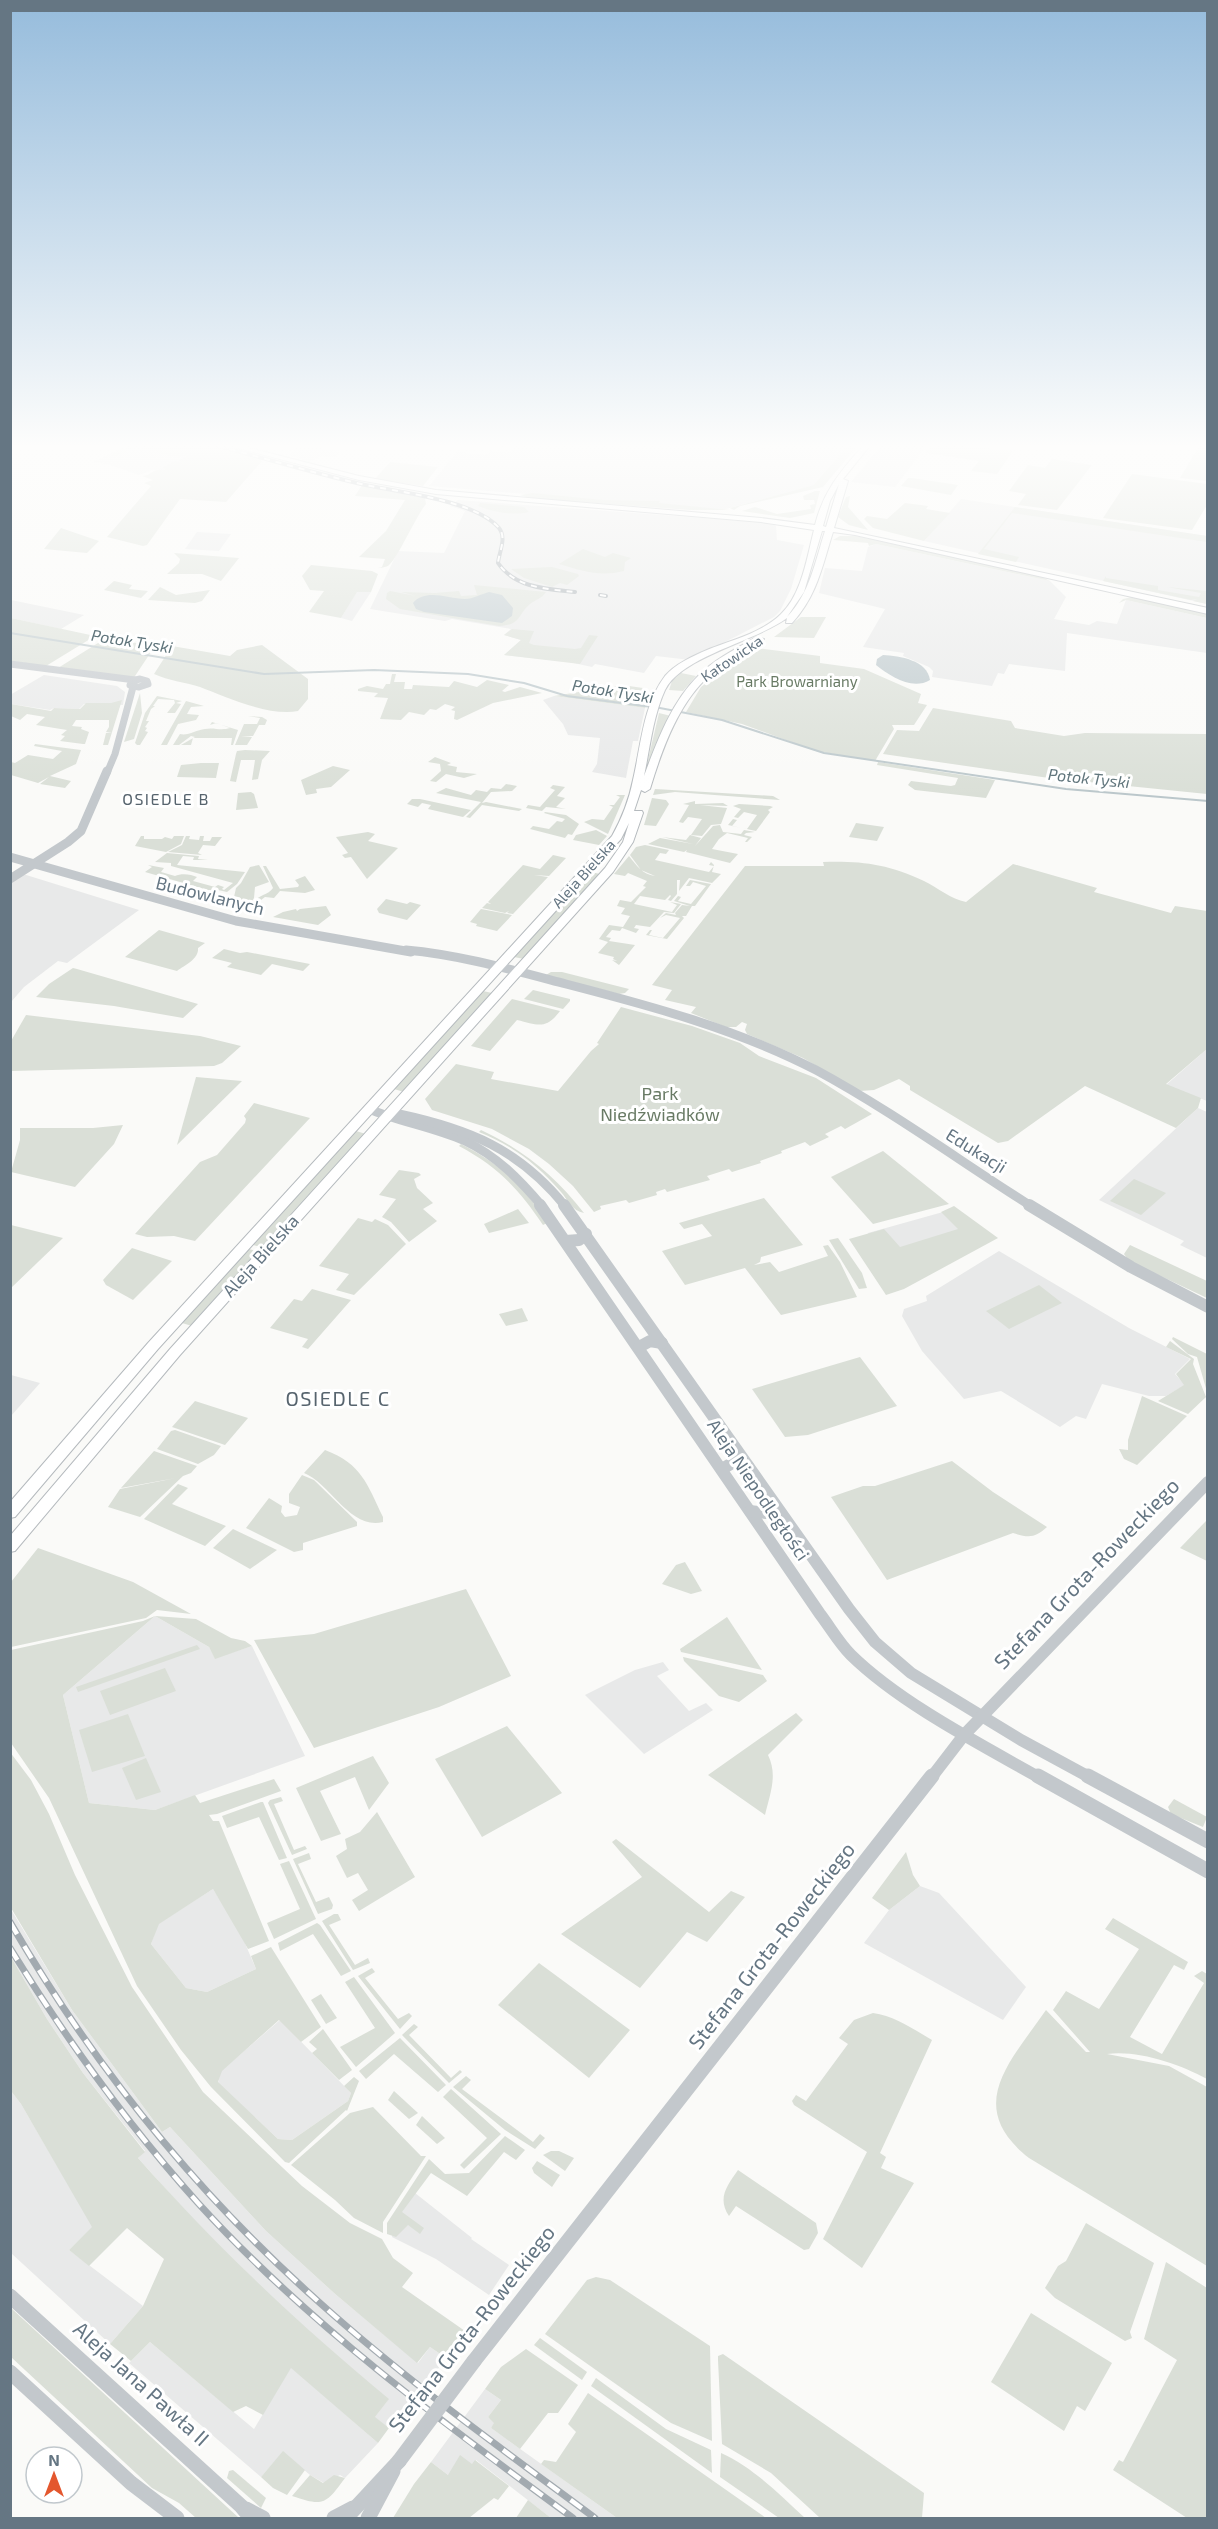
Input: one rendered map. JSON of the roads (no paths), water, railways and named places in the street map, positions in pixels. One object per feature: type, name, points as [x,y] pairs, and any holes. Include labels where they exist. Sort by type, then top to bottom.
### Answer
[{"type":"main road","name":"Katowicka","points":[[678,669],[758,631],[786,614],[800,591],[808,561]]},
{"type":"main road","name":"Katowicka","points":[[688,693],[703,676],[719,664],[795,616],[810,591],[820,561]]},
{"type":"main road","points":[[983,561],[1208,610]]},
{"type":"main road","points":[[991,561],[1208,610]]},
{"type":"main road","name":"Aleja Bielska","points":[[15,1507],[153,1346],[617,837],[624,826],[636,789],[655,707],[664,684],[678,669]]},
{"type":"main road","name":"Aleja Bielska","points":[[10,1547],[175,1352],[609,870],[628,842],[650,770],[688,693]]},
{"type":"main road","points":[[592,866],[596,870],[609,870]]},
{"type":"main road","points":[[15,1507],[28,1498],[37,1498],[41,1502],[42,1510]]},
{"type":"street","points":[[10,664],[135,684],[107,776],[81,831],[68,842],[10,879]]},
{"type":"street","name":"Budowlanych","points":[[10,857],[242,923],[406,950],[433,958],[497,969]]},
{"type":"street","name":"Edukacji","points":[[497,969],[723,1030],[789,1058],[837,1082],[1119,1262],[1208,1307]]},
{"type":"street","points":[[407,1095],[404,1107],[416,1118]]},
{"type":"street","name":"Aleja Niepodległości","points":[[369,1109],[456,1137],[489,1153],[522,1181],[566,1241],[850,1654],[892,1688],[964,1735],[1208,1871]]},
{"type":"street","name":"Aleja Niepodległości","points":[[389,1115],[416,1118],[465,1130],[503,1148],[538,1174],[586,1234],[774,1504],[875,1642],[911,1673],[981,1716],[1208,1841]]},
{"type":"street","points":[[543,1208],[553,1202],[564,1204]]},
{"type":"street","points":[[566,1241],[579,1240],[586,1234]]},
{"type":"street","points":[[639,1347],[650,1341],[662,1343]]},
{"type":"street","points":[[663,1382],[675,1382],[682,1373]]},
{"type":"street","points":[[722,1469],[734,1462],[748,1466]]},
{"type":"street","name":"Stefana Grota-Roweckiego","points":[[363,2514],[399,2461],[474,2361],[964,1735],[1208,1482]]},
{"type":"street","points":[[750,1511],[766,1513],[774,1504]]},
{"type":"street","name":"Aleja Jana Pawła II","points":[[10,2296],[246,2512],[263,2518]]},
{"type":"street","points":[[10,2372],[166,2518]]},
{"type":"street","points":[[131,2483],[177,2518]]},
{"type":"street","points":[[334,2518],[363,2514]]},
{"type":"waterway","name":"Potok Tyski","points":[[10,633],[264,674],[374,670],[468,674],[524,683],[567,696],[660,708],[722,720],[824,753],[1066,789],[1208,801]]},
{"type":"railway","points":[[498,561],[505,571],[522,582],[532,586],[575,592]]},
{"type":"railway","points":[[600,595],[606,596]]},
{"type":"railway","points":[[10,1922],[76,2026],[150,2125],[189,2172],[274,2261],[387,2360],[455,2414],[595,2518]]},
{"type":"railway","points":[[10,1948],[75,2048],[122,2112],[198,2203],[240,2247],[330,2331],[426,2408],[573,2518]]},
{"type":"district","name":"OSIEDLE B","points":[[166,799]]},
{"type":"district","name":"OSIEDLE C","points":[[338,1399]]},
{"type":"park label","name":"Park Browarniany","points":[[797,682]]},
{"type":"park label","name":"Park Niedźwiadków","points":[[660,1104]]}]
